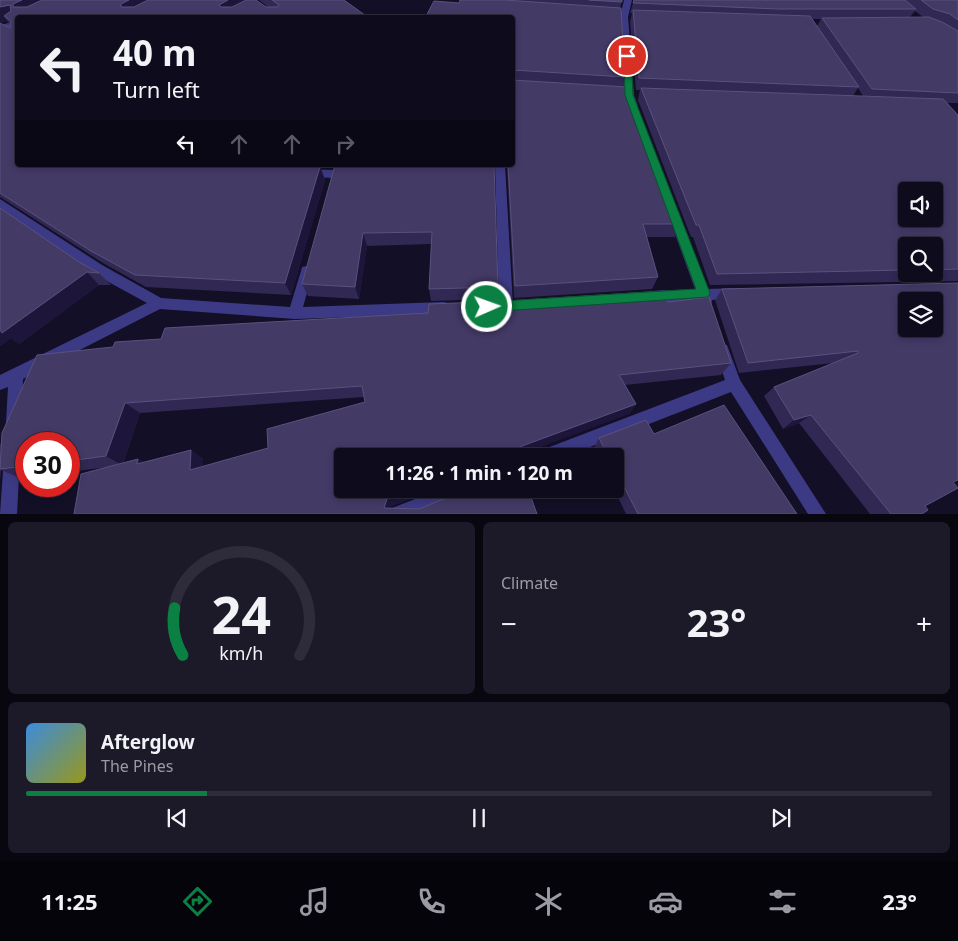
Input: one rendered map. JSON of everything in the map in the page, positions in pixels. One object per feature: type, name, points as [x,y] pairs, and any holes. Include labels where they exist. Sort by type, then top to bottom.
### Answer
[{"type":"street","points":[[628,0],[625,17],[629,95],[639,122]]},
{"type":"street","points":[[4,29],[15,23]]},
{"type":"street","points":[[500,167],[506,306]]},
{"type":"street","points":[[294,172],[334,174]]},
{"type":"street","points":[[0,203],[96,269],[159,303],[296,313],[458,308]]},
{"type":"street","points":[[670,203],[710,312]]},
{"type":"street","points":[[296,313],[311,258]]},
{"type":"street","points":[[634,298],[752,292]]},
{"type":"street","points":[[0,383],[159,303]]},
{"type":"street","points":[[719,339],[734,384],[818,514]]},
{"type":"street","points":[[8,514],[16,375]]},
{"type":"street","points":[[568,448],[734,384]]},
{"type":"street","points":[[398,514],[439,498]]},
{"type":"building","points":[[0,0],[22,0],[13,4],[13,7],[27,7],[42,0],[129,0],[121,4],[121,7],[134,7],[148,0],[228,0],[219,5],[221,7],[232,7],[246,0],[256,0],[266,7],[277,7],[279,5],[272,0],[344,0],[365,15],[15,15],[15,167],[320,167],[285,283],[135,275],[91,251],[0,193],[0,23],[10,28],[11,21],[4,16],[11,11],[10,5],[0,7]]},
{"type":"building","points":[[460,0],[505,0],[621,8],[625,77],[515,70],[515,15],[427,15],[434,1],[459,3]]},
{"type":"building","points":[[589,0],[622,0],[622,2]]},
{"type":"building","points":[[634,0],[905,0],[916,9],[778,9],[633,3]]},
{"type":"building","points":[[921,0],[958,0],[958,20],[950,14],[933,9]]},
{"type":"building","points":[[633,10],[810,16],[859,87],[639,78]]},
{"type":"building","points":[[929,17],[958,31],[958,93],[872,89],[822,18]]},
{"type":"building","points":[[515,80],[627,87],[681,224],[643,224],[658,277],[515,286],[508,167],[515,167]]},
{"type":"building","points":[[641,88],[943,99],[958,115],[958,269],[943,270],[943,237],[898,237],[898,270],[717,274],[699,225],[696,225]]},
{"type":"building","points":[[334,167],[494,167],[498,287],[429,289],[432,232],[363,233],[355,287],[302,284]]},
{"type":"building","points":[[0,208],[79,262],[99,273],[87,272],[2,333],[0,330]]},
{"type":"building","points":[[958,283],[958,480],[953,482],[958,488],[925,506],[928,510],[922,514],[891,514],[811,415],[794,420],[774,387],[858,353],[858,351],[748,363],[722,289]]},
{"type":"building","points":[[664,291],[668,302],[709,297],[731,363],[619,375],[636,404],[517,448],[334,448],[334,498],[390,498],[387,499],[384,508],[419,509],[446,498],[531,498],[537,514],[74,514],[77,497],[80,497],[81,474],[138,459],[137,464],[191,450],[190,470],[268,448],[267,429],[365,402],[362,386],[125,403],[106,456],[80,460],[80,432],[15,432],[15,467],[0,469],[2,433],[37,355],[113,347],[115,342],[161,339],[165,328],[428,313],[429,304]]},
{"type":"building","points":[[724,405],[797,514],[638,514],[624,487],[624,448],[604,448],[599,438],[646,420],[654,434]]},
{"type":"route","points":[[487,307],[704,293],[629,95],[627,56]]}]
